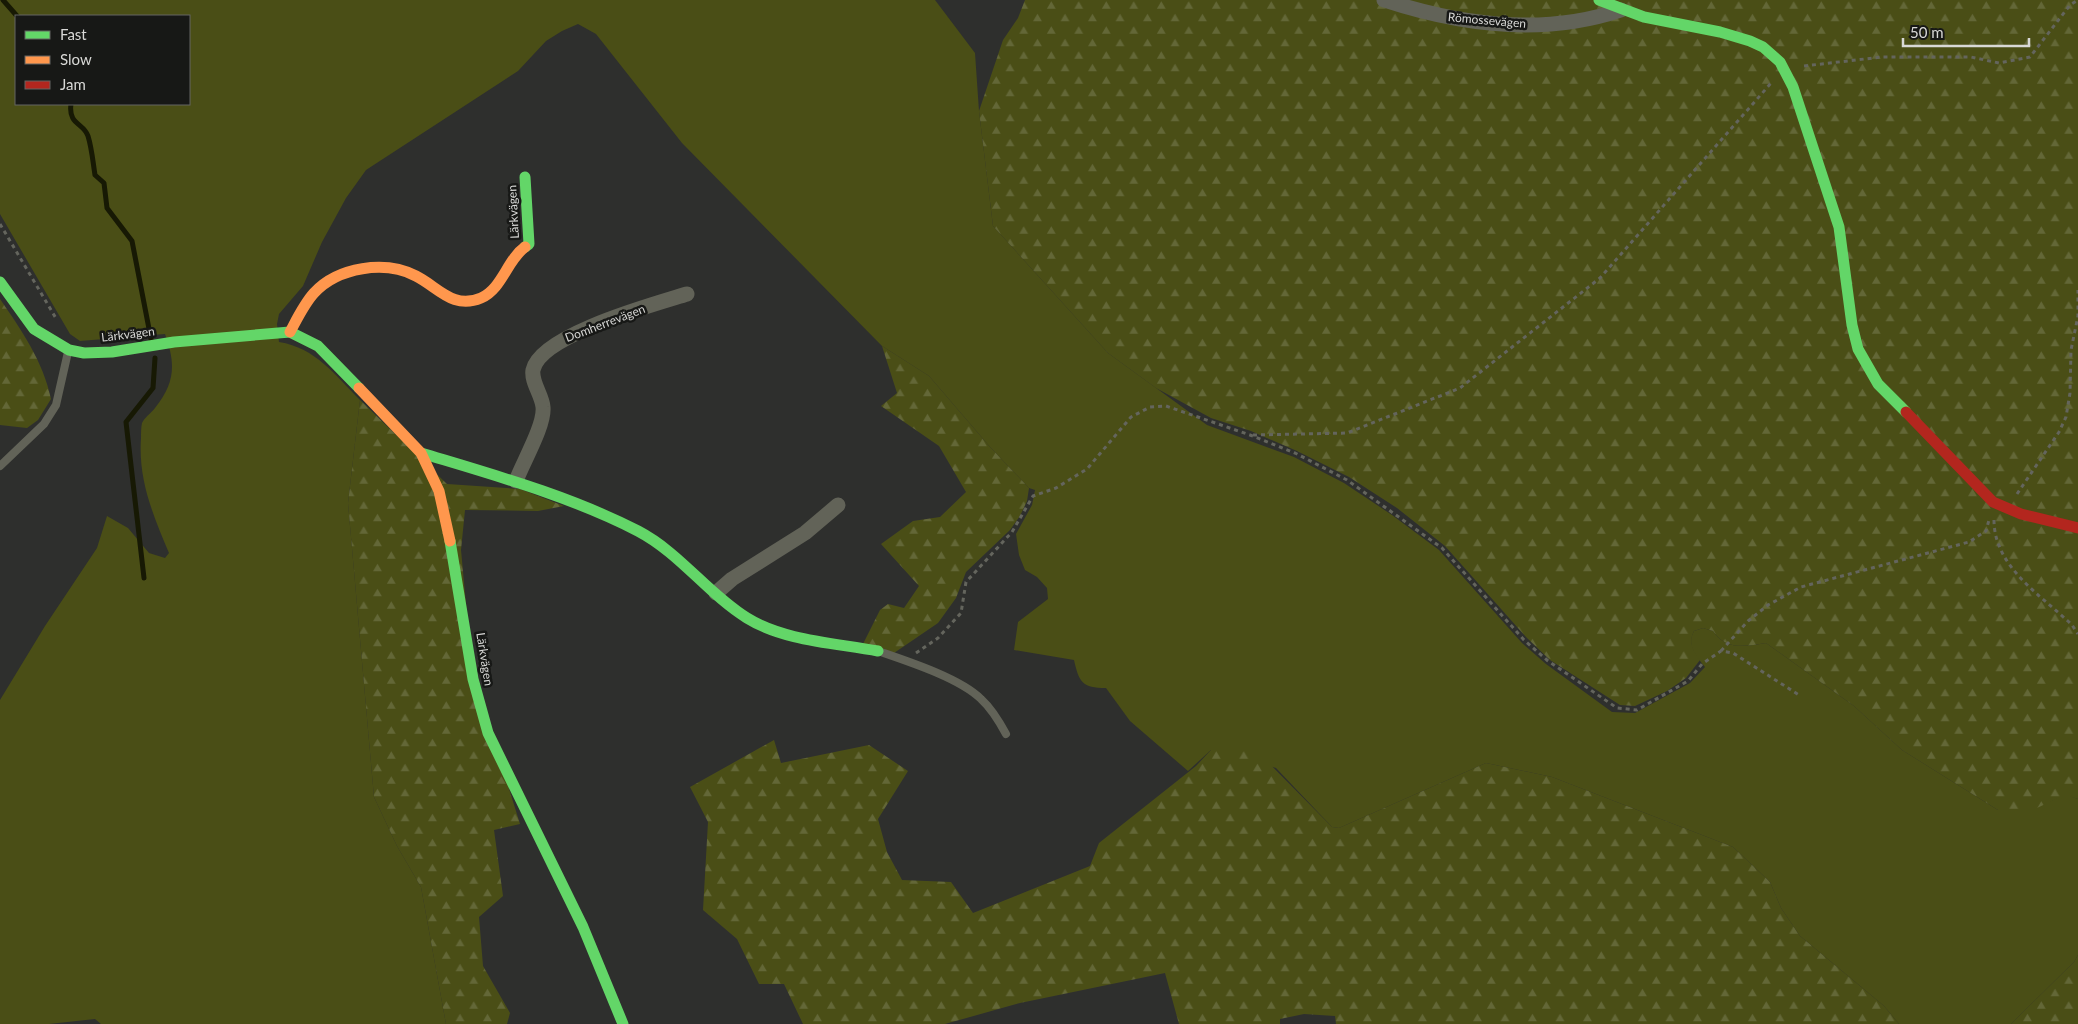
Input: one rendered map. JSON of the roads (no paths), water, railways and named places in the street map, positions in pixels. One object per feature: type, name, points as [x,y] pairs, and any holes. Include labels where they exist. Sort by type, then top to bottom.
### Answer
[{"type":"street","name":"Römossevägen","points":[[1384,0],[1424,13],[1470,21],[1523,25],[1592,20],[1621,10]]},
{"type":"street","points":[[1599,0],[1621,10],[1658,20],[1738,36],[1766,49],[1784,68],[1800,105],[1839,227],[1852,325],[1858,349],[1878,384],[1993,502],[2007,509],[2078,528]]},
{"type":"street","name":"Lärkvägen","points":[[290,332],[316,291],[330,280],[360,270],[402,270],[418,276],[448,300],[475,300],[494,288],[512,258],[528,244],[525,177]]},
{"type":"street","name":"Lärkvägen","points":[[0,282],[34,329],[69,350],[84,353],[112,352],[174,342],[290,332],[318,346],[421,453],[438,491],[446,515],[473,679],[488,734],[583,927],[623,1024]]},
{"type":"street","name":"Domherrevägen","points":[[516,481],[543,420],[543,406],[533,371],[537,361],[547,350],[560,340],[613,318],[687,294]]},
{"type":"street","points":[[421,453],[516,481],[639,532],[668,551],[748,619],[773,629],[878,652]]},
{"type":"street","points":[[716,593],[732,579],[805,533],[838,505]]},
{"type":"lane","points":[[0,466],[44,424],[56,405],[69,350]]},
{"type":"lane","points":[[878,652],[905,660],[961,685],[980,697],[994,713],[1006,734]]},
{"type":"waterway","points":[[3,0],[16,15]]},
{"type":"waterway","points":[[71,105],[74,120],[83,128],[88,136],[95,175],[104,183],[107,208],[132,241],[151,339]]},
{"type":"waterway","points":[[144,578],[126,422],[153,388],[155,358]]}]
